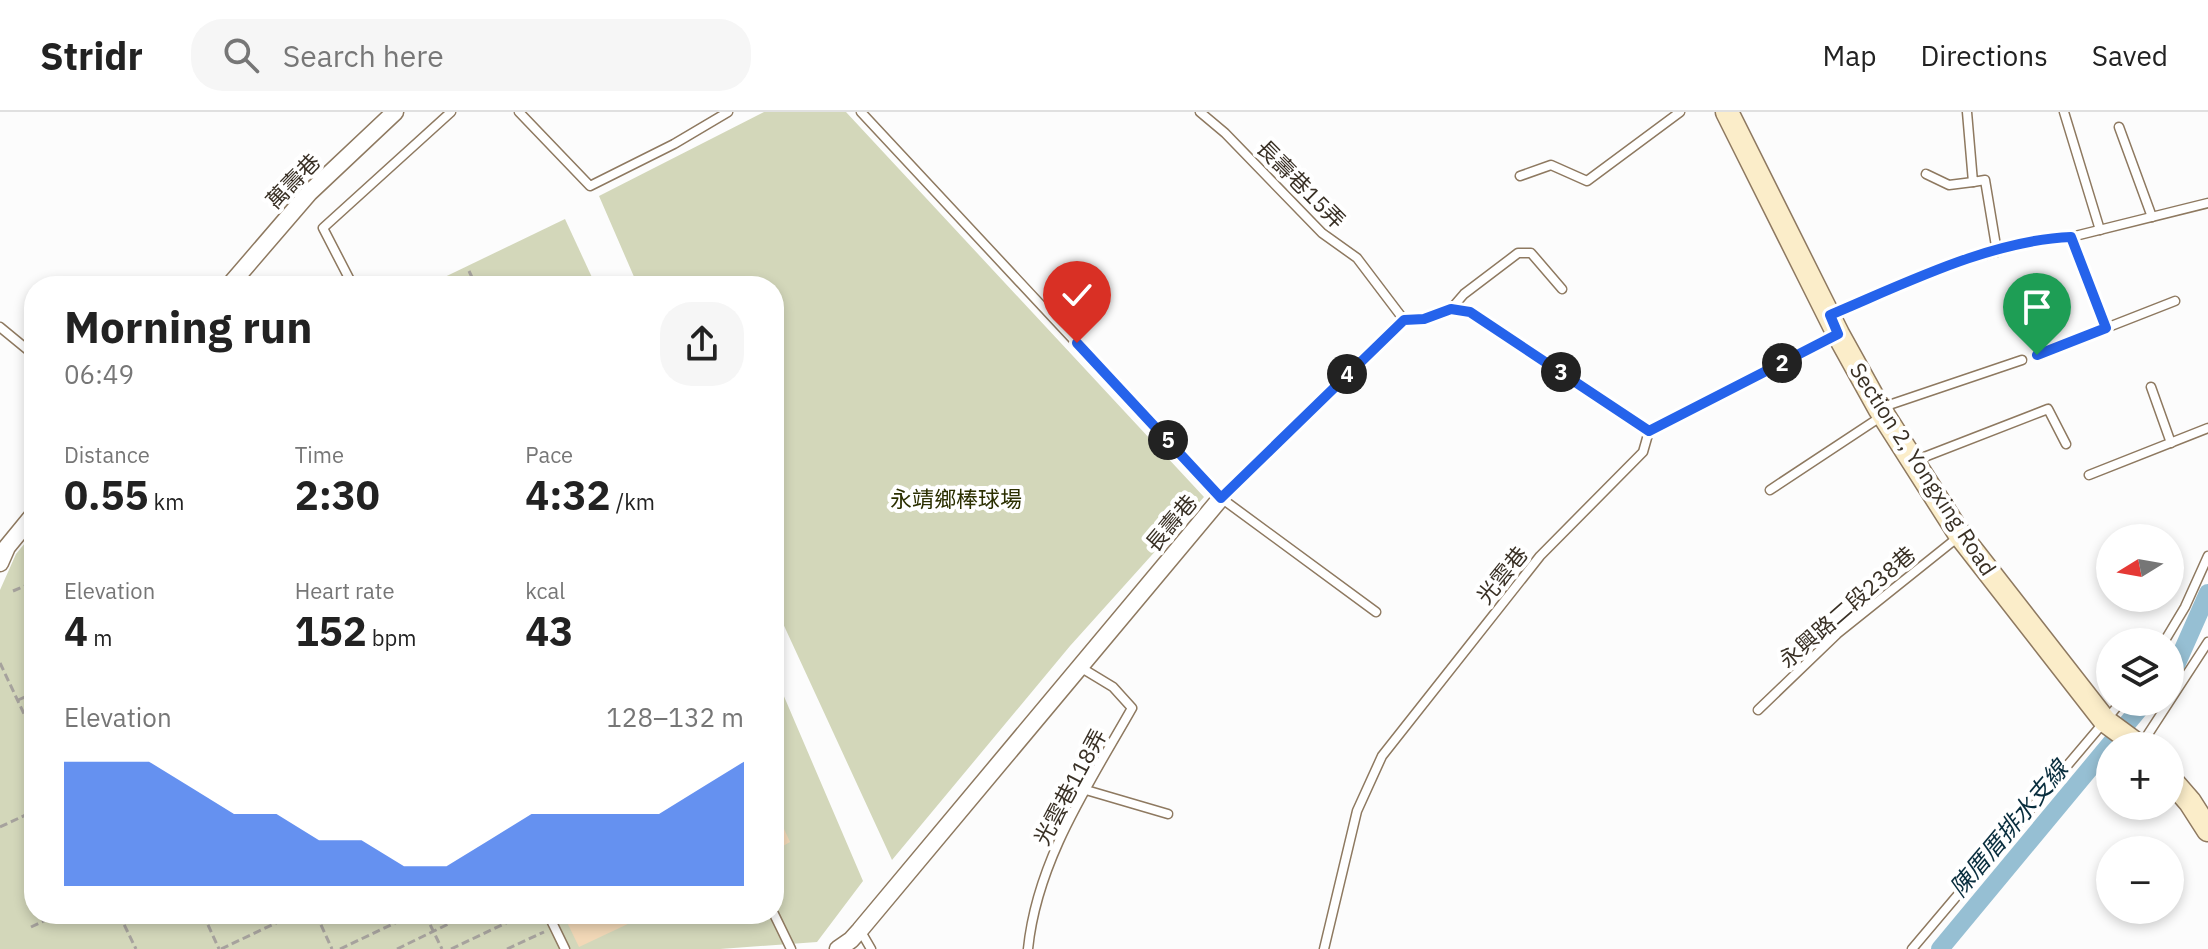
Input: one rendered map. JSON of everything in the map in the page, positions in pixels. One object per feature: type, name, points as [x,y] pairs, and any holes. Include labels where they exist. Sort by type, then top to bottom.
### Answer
[{"type":"street","name":"萬壽巷","points":[[238,276],[309,193],[395,112]]},
{"type":"street","name":"Section 2, Yongxing Road","points":[[1727,112],[1881,412],[1960,535],[2105,721],[2120,732]]},
{"type":"street","name":"長壽巷","points":[[838,949],[860,930],[1221,498]]},
{"type":"street","points":[[0,563],[7,547],[24,526]]},
{"type":"street","points":[[2184,795],[2208,830]]},
{"type":"lane","points":[[348,276],[323,228],[451,112]]},
{"type":"lane","points":[[519,112],[590,186],[674,144],[728,112]]},
{"type":"lane","points":[[861,112],[1221,498],[1376,612]]},
{"type":"lane","name":"長壽巷15弄","points":[[1200,112],[1225,133],[1322,233],[1357,258],[1404,320]]},
{"type":"lane","points":[[1520,176],[1551,165],[1587,181],[1680,112]]},
{"type":"lane","points":[[1967,112],[1973,182]]},
{"type":"lane","points":[[2064,112],[2100,230]]},
{"type":"lane","points":[[2119,127],[2152,217]]},
{"type":"lane","points":[[1926,174],[1949,185],[1985,180],[1997,252]]},
{"type":"lane","points":[[1451,309],[1470,312],[1649,431],[1834,325],[1947,266],[2045,238],[2071,237],[2208,203]]},
{"type":"lane","points":[[2071,237],[2106,328]]},
{"type":"lane","points":[[1404,320],[1424,319],[1451,309],[1464,294],[1518,253],[1531,253],[1562,289]]},
{"type":"lane","points":[[2037,355],[2175,301]]},
{"type":"lane","name":"長壽巷","points":[[1221,498],[1404,320]]},
{"type":"lane","points":[[0,327],[24,347]]},
{"type":"lane","points":[[1770,490],[1881,412],[2022,360]]},
{"type":"lane","points":[[2151,387],[2171,443]]},
{"type":"lane","points":[[1913,461],[2048,409],[2066,444]]},
{"type":"lane","points":[[2089,475],[2208,428]]},
{"type":"lane","name":"光雲巷","points":[[1324,949],[1357,811],[1382,756],[1540,556],[1643,452],[1649,431]]},
{"type":"lane","name":"永興路二段238巷","points":[[1758,710],[1837,634],[1960,535]]},
{"type":"lane","points":[[2172,628],[2208,556]]},
{"type":"lane","points":[[2149,732],[2208,642]]},
{"type":"lane","name":"光雲巷118弄","points":[[1028,949],[1044,880],[1058,840],[1132,708],[1113,687],[1080,667]]},
{"type":"lane","points":[[1912,949],[2109,716]]},
{"type":"lane","points":[[1086,790],[1168,814]]},
{"type":"lane","points":[[553,924],[565,949]]},
{"type":"lane","points":[[779,924],[791,949]]},
{"type":"lane","points":[[860,930],[871,949]]},
{"type":"path","points":[[469,271],[471,276]]},
{"type":"path","points":[[13,591],[24,586]]},
{"type":"path","points":[[0,663],[24,713]]},
{"type":"path","points":[[18,700],[24,697]]},
{"type":"path","points":[[0,827],[24,816]]},
{"type":"path","points":[[31,927],[37,924]]},
{"type":"path","points":[[124,924],[136,949]]},
{"type":"path","points":[[208,924],[220,949],[274,924]]},
{"type":"path","points":[[321,924],[332,949]]},
{"type":"path","points":[[340,949],[393,924]]},
{"type":"path","points":[[430,924],[442,949]]},
{"type":"path","points":[[397,949],[448,924]]},
{"type":"path","points":[[451,949],[504,924]]},
{"type":"path","points":[[507,949],[555,927]]},
{"type":"green space","name":"永靖鄉棒球場","points":[[764,112],[846,112],[1204,497],[1070,646],[892,860],[784,626],[784,276],[634,276],[599,196]]},
{"type":"green space","points":[[565,219],[591,276],[447,276]]},
{"type":"green space","points":[[24,544],[24,924],[784,924],[784,696],[863,881],[817,942],[720,949],[0,949],[0,590],[16,554]]},
{"type":"building","points":[[784,829],[790,842],[784,845]]},
{"type":"building","points":[[568,924],[628,924],[579,947]]},
{"type":"waterway","name":"陳厝厝排水支線","points":[[2184,647],[2208,593]]},
{"type":"waterway","name":"陳厝厝排水支線","points":[[1940,949],[2133,716]]},
{"type":"route","points":[[1077,343],[1221,498],[1404,320],[1424,319],[1451,309],[1470,312],[1649,431],[1838,334],[1830,315],[1947,266],[2045,238],[2071,237],[2106,328],[2037,355]]}]
